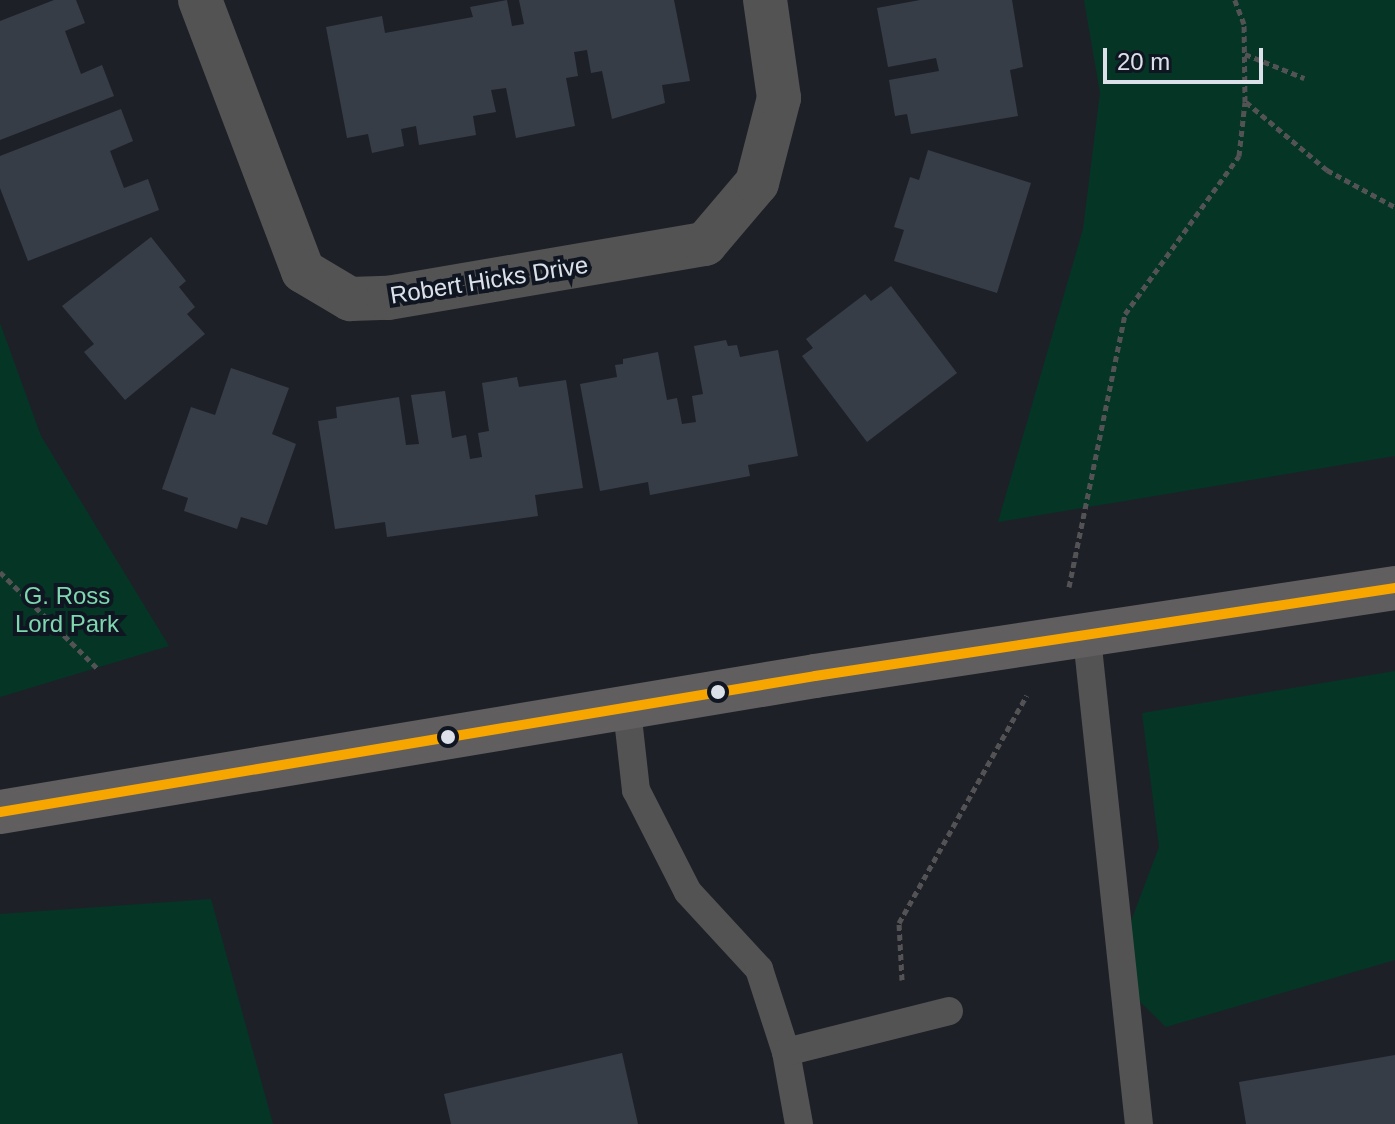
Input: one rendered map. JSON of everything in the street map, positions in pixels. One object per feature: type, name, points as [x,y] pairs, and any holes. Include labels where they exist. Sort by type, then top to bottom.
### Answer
[{"type":"main road","points":[[0,812],[627,710],[815,676],[1072,640],[1395,588]]},
{"type":"street","name":"Robert Hicks Drive","points":[[200,0],[303,271],[350,299],[388,298],[705,244],[757,183],[779,98],[765,0]]},
{"type":"lane","points":[[1072,640],[1102,812],[1139,1124]]},
{"type":"lane","points":[[627,710],[636,790],[688,892],[759,969],[786,1052],[799,1124]]},
{"type":"lane","points":[[786,1052],[904,1019],[949,1011]]},
{"type":"path","points":[[904,1019],[899,923],[1072,640],[1125,314],[1239,156],[1245,102],[1245,54],[1244,24],[1235,0]]},
{"type":"path","points":[[1245,54],[1304,78]]},
{"type":"path","points":[[1245,102],[1327,170],[1395,207]]},
{"type":"path","points":[[0,572],[99,670]]},
{"type":"green space","points":[[1084,0],[1395,0],[1395,456],[998,522],[1083,229],[1100,93]]},
{"type":"green space","name":"G. Ross Lord Park","points":[[0,323],[41,436],[169,646],[0,697]]},
{"type":"green space","points":[[1395,671],[1395,960],[1166,1027],[1133,995],[1131,921],[1159,847],[1142,713]]},
{"type":"green space","points":[[211,899],[273,1124],[0,1124],[0,914]]},
{"type":"building","points":[[54,0],[76,0],[85,23],[65,31],[81,74],[102,65],[114,96],[0,140],[0,21]]},
{"type":"building","points":[[507,0],[512,26],[524,24],[519,0],[674,0],[690,81],[662,85],[665,103],[612,119],[602,71],[591,73],[587,50],[574,52],[578,76],[566,78],[575,126],[516,138],[506,88],[491,90],[496,112],[473,116],[476,135],[419,145],[416,126],[401,129],[404,146],[372,153],[368,134],[347,138],[326,27],[382,16],[385,33],[473,17],[470,7]]},
{"type":"building","points":[[920,0],[1012,0],[1023,67],[1010,70],[1018,116],[911,134],[907,114],[895,116],[889,80],[939,71],[936,58],[888,67],[877,8]]},
{"type":"building","points":[[121,109],[133,141],[110,151],[124,188],[148,179],[159,210],[28,261],[0,188],[0,156]]},
{"type":"building","points":[[928,150],[1031,183],[997,293],[894,261],[904,230],[894,227],[910,177],[919,180]]},
{"type":"building","points":[[151,237],[186,281],[179,287],[195,307],[187,314],[205,334],[125,400],[84,352],[94,344],[62,306]]},
{"type":"building","points":[[891,286],[957,373],[867,442],[802,356],[813,348],[806,339],[865,294],[871,301]]},
{"type":"building","points":[[726,340],[728,346],[737,345],[740,357],[778,350],[798,456],[748,465],[750,476],[650,495],[648,482],[600,491],[580,384],[617,377],[615,365],[623,364],[623,359],[658,352],[667,400],[677,398],[682,424],[696,422],[692,396],[703,394],[694,346]]},
{"type":"building","points":[[231,368],[289,388],[272,434],[296,444],[267,525],[241,517],[237,529],[184,511],[188,498],[162,489],[191,407],[215,415]]},
{"type":"building","points":[[517,377],[519,387],[566,380],[583,488],[535,495],[538,516],[387,537],[385,522],[335,529],[318,421],[337,418],[336,407],[399,397],[406,445],[419,444],[411,395],[445,391],[452,438],[466,435],[470,459],[482,457],[478,433],[489,431],[482,383]]},
{"type":"building","points":[[622,1053],[638,1124],[451,1124],[444,1094]]},
{"type":"building","points":[[1395,1055],[1395,1124],[1246,1124],[1239,1082]]},
{"type":"transit line","points":[[0,812],[815,676],[1395,588]]}]
